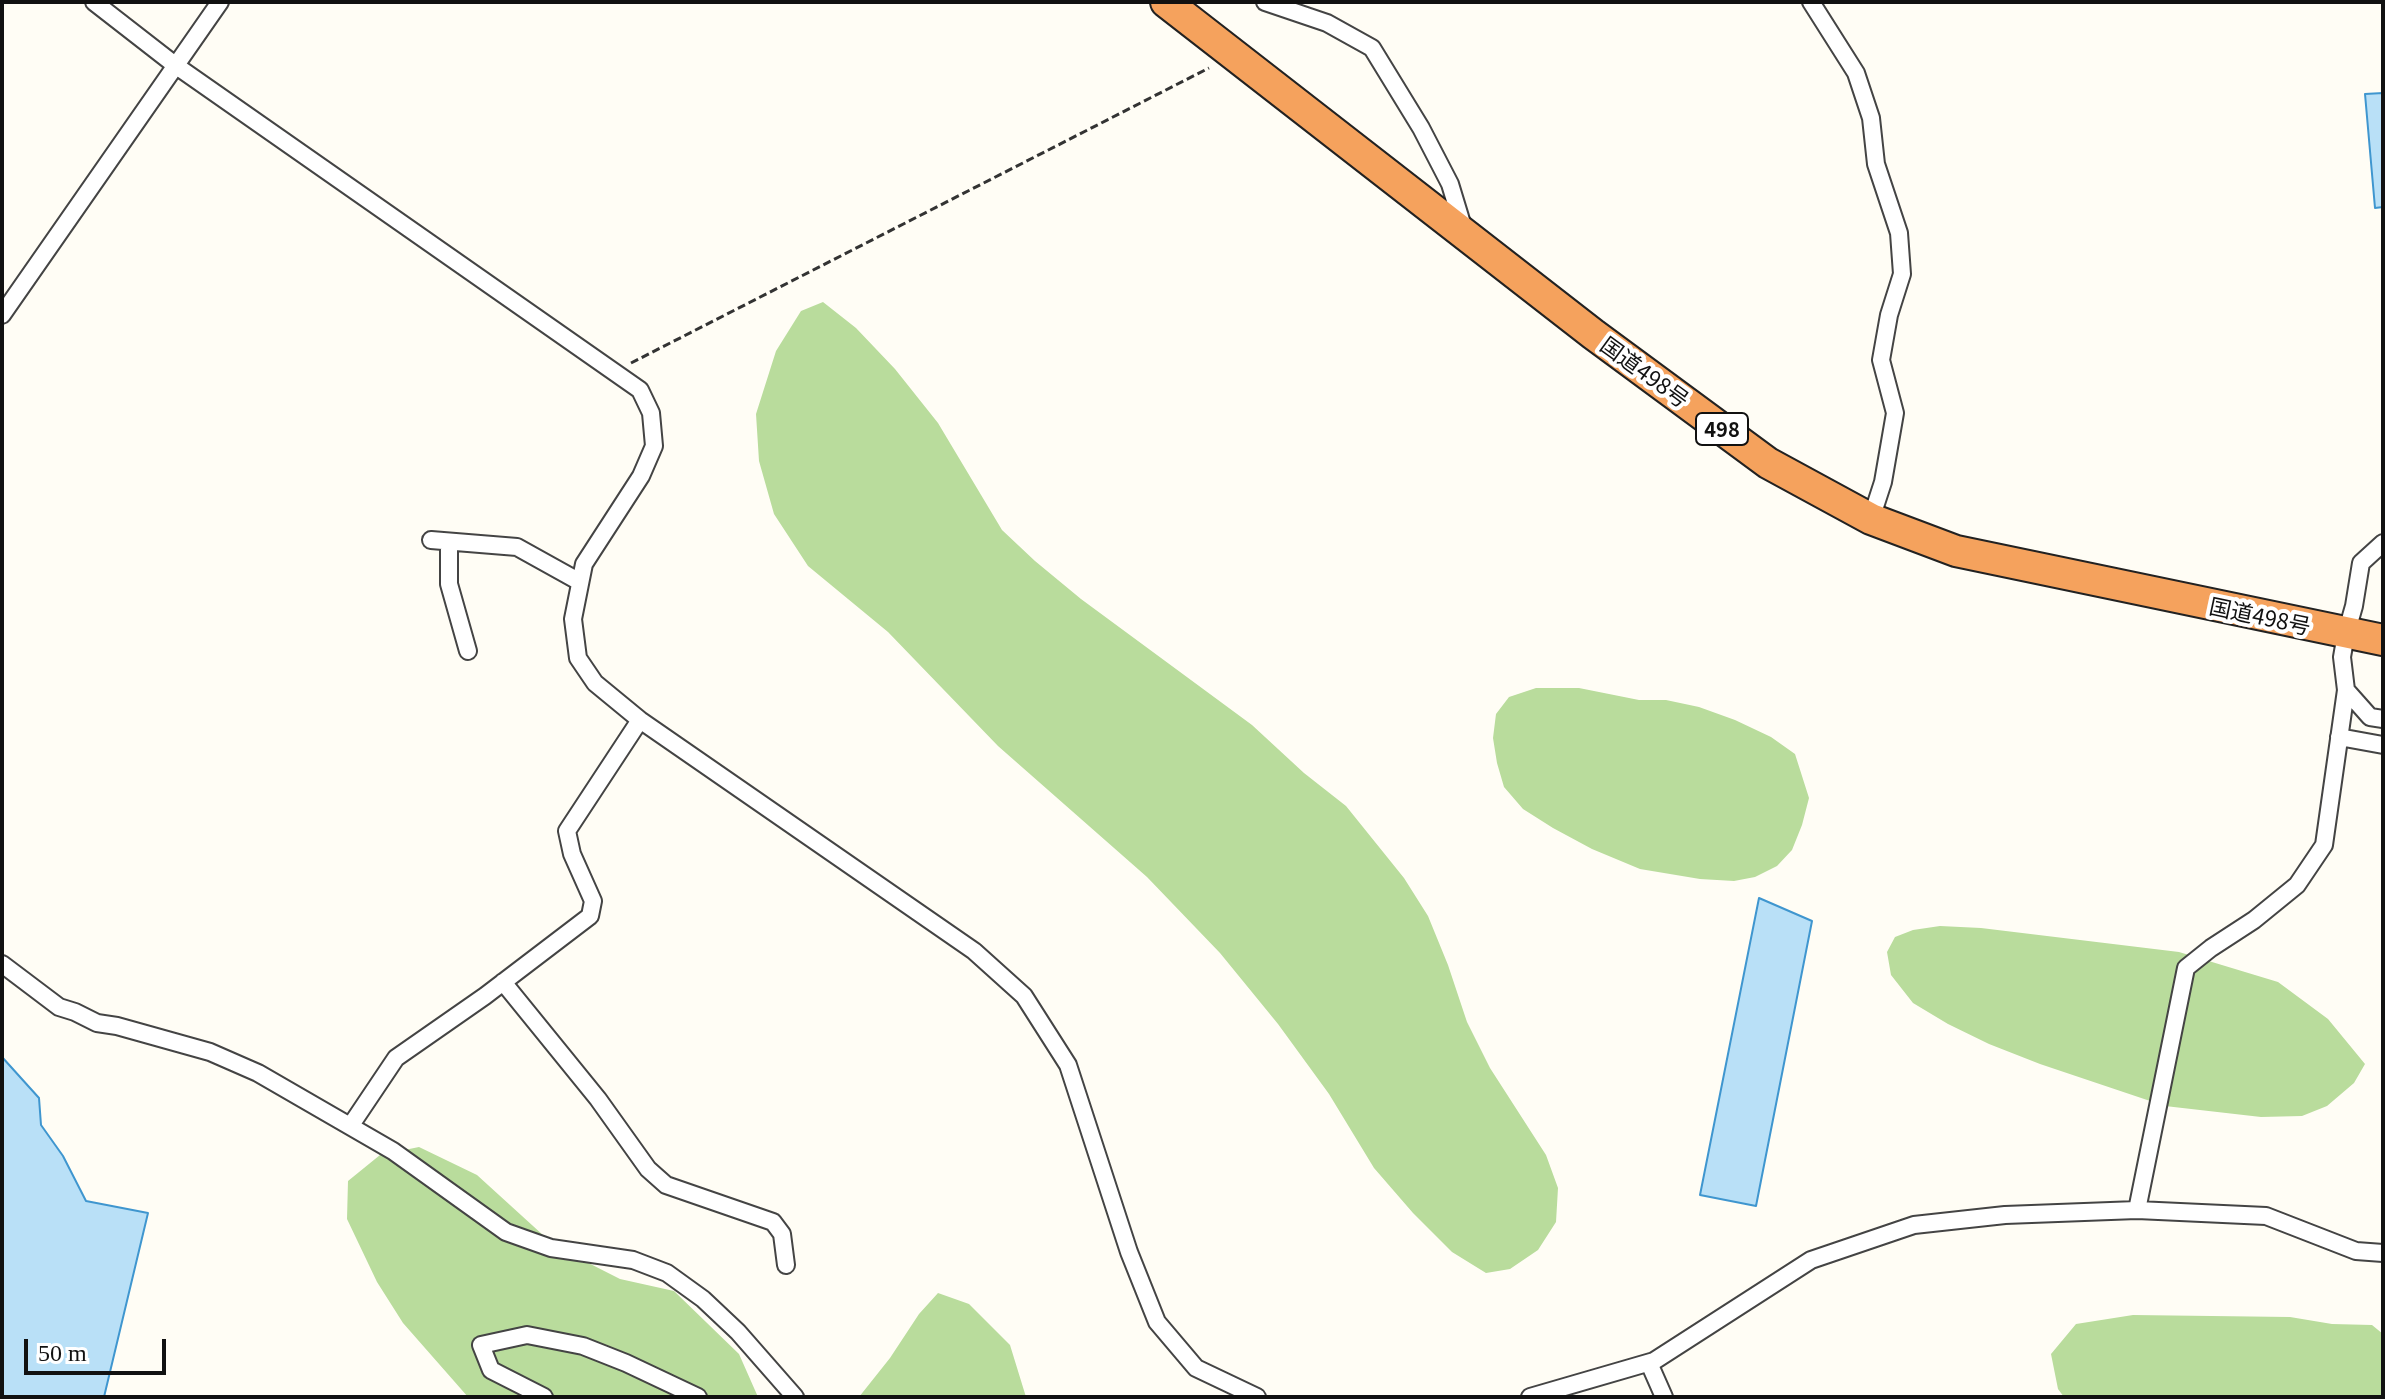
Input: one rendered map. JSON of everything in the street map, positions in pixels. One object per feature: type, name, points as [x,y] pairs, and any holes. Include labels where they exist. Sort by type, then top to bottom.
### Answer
[{"type":"highway","name":"国道498号","points":[[1166,2],[1593,334],[1768,463],[1871,519],[1956,551],[2383,640]]},
{"type":"street","points":[[94,2],[175,65],[640,390],[651,413],[654,446],[641,476],[584,564],[573,619],[578,658],[595,683],[640,720],[974,951],[1024,996],[1068,1065],[1129,1252],[1157,1322],[1196,1368],[1257,1397]]},
{"type":"street","points":[[2,315],[220,2]]},
{"type":"street","points":[[1265,2],[1327,23],[1372,48],[1421,128],[1450,184],[1466,234]]},
{"type":"street","points":[[1811,2],[1856,73],[1871,118],[1876,164],[1899,233],[1902,274],[1889,315],[1881,360],[1895,413],[1883,482],[1871,519]]},
{"type":"street","points":[[431,540],[517,547],[580,582]]},
{"type":"street","points":[[449,542],[449,584],[468,651]]},
{"type":"street","points":[[2137,1210],[2186,968],[2297,885],[2324,845],[2346,690],[2342,657],[2346,634],[2361,563],[2383,543]]},
{"type":"street","points":[[2346,690],[2370,717],[2383,719]]},
{"type":"street","points":[[351,1125],[396,1058],[590,916],[593,901],[572,854],[567,831],[640,720]]},
{"type":"street","points":[[2339,737],[2383,745]]},
{"type":"street","points":[[2,964],[59,1007],[97,1023],[210,1052],[258,1073],[393,1151],[506,1232],[551,1248],[633,1260],[667,1273],[703,1299],[738,1332],[795,1397]]},
{"type":"street","points":[[503,982],[598,1099],[648,1169],[666,1185],[773,1222],[782,1234],[786,1265]]},
{"type":"street","points":[[1530,1397],[1654,1361],[1811,1260],[1914,1225],[2005,1215],[2137,1210],[2266,1216],[2356,1251],[2383,1253]]},
{"type":"street","points":[[544,1397],[491,1370],[481,1345],[527,1335],[583,1346],[698,1397]]},
{"type":"street","points":[[1649,1363],[1664,1397]]},
{"type":"path","points":[[614,372],[1233,56]]},
{"type":"green space","points":[[823,302],[856,328],[895,369],[938,423],[1002,530],[1081,599],[1252,725],[1304,773],[1346,806],[1404,878],[1428,916],[1467,1022],[1490,1068],[1546,1155],[1558,1188],[1556,1222],[1538,1250],[1510,1269],[1486,1273],[1452,1252],[1374,1168],[1329,1094],[1278,1024],[1220,953],[1147,877],[998,746],[888,632],[808,566],[774,514],[759,461],[756,414],[776,351],[801,311]]},
{"type":"green space","points":[[1536,688],[1579,688],[1639,700],[1666,700],[1699,707],[1771,737],[1795,754],[1809,798],[1792,850],[1777,866],[1755,877],[1734,881],[1700,879],[1640,869],[1553,828],[1523,809],[1504,787],[1493,738],[1496,714],[1509,697]]},
{"type":"green space","points":[[1940,926],[1981,928],[2179,952],[2278,982],[2328,1019],[2365,1064],[2354,1083],[2327,1106],[2302,1116],[2261,1117],[2165,1106],[1989,1044],[1913,1003],[1891,975],[1887,952],[1895,937],[1913,930]]},
{"type":"green space","points":[[419,1147],[477,1175],[555,1246],[620,1279],[674,1291],[739,1354],[758,1397],[468,1397],[403,1323],[377,1282],[347,1219],[348,1181],[380,1155]]},
{"type":"green space","points":[[938,1293],[969,1304],[1010,1345],[1026,1397],[859,1397],[919,1314]]},
{"type":"green space","points":[[2133,1315],[2290,1317],[2332,1324],[2372,1325],[2383,1334],[2383,1397],[2064,1397],[2058,1389],[2051,1354],[2076,1324]]},
{"type":"water","points":[[2383,93],[2383,207],[2375,208],[2365,94]]},
{"type":"water","points":[[1759,898],[1812,921],[1756,1206],[1700,1195]]},
{"type":"water","points":[[2,1057],[39,1098],[41,1125],[63,1156],[86,1201],[148,1213],[104,1397],[2,1397]]}]
